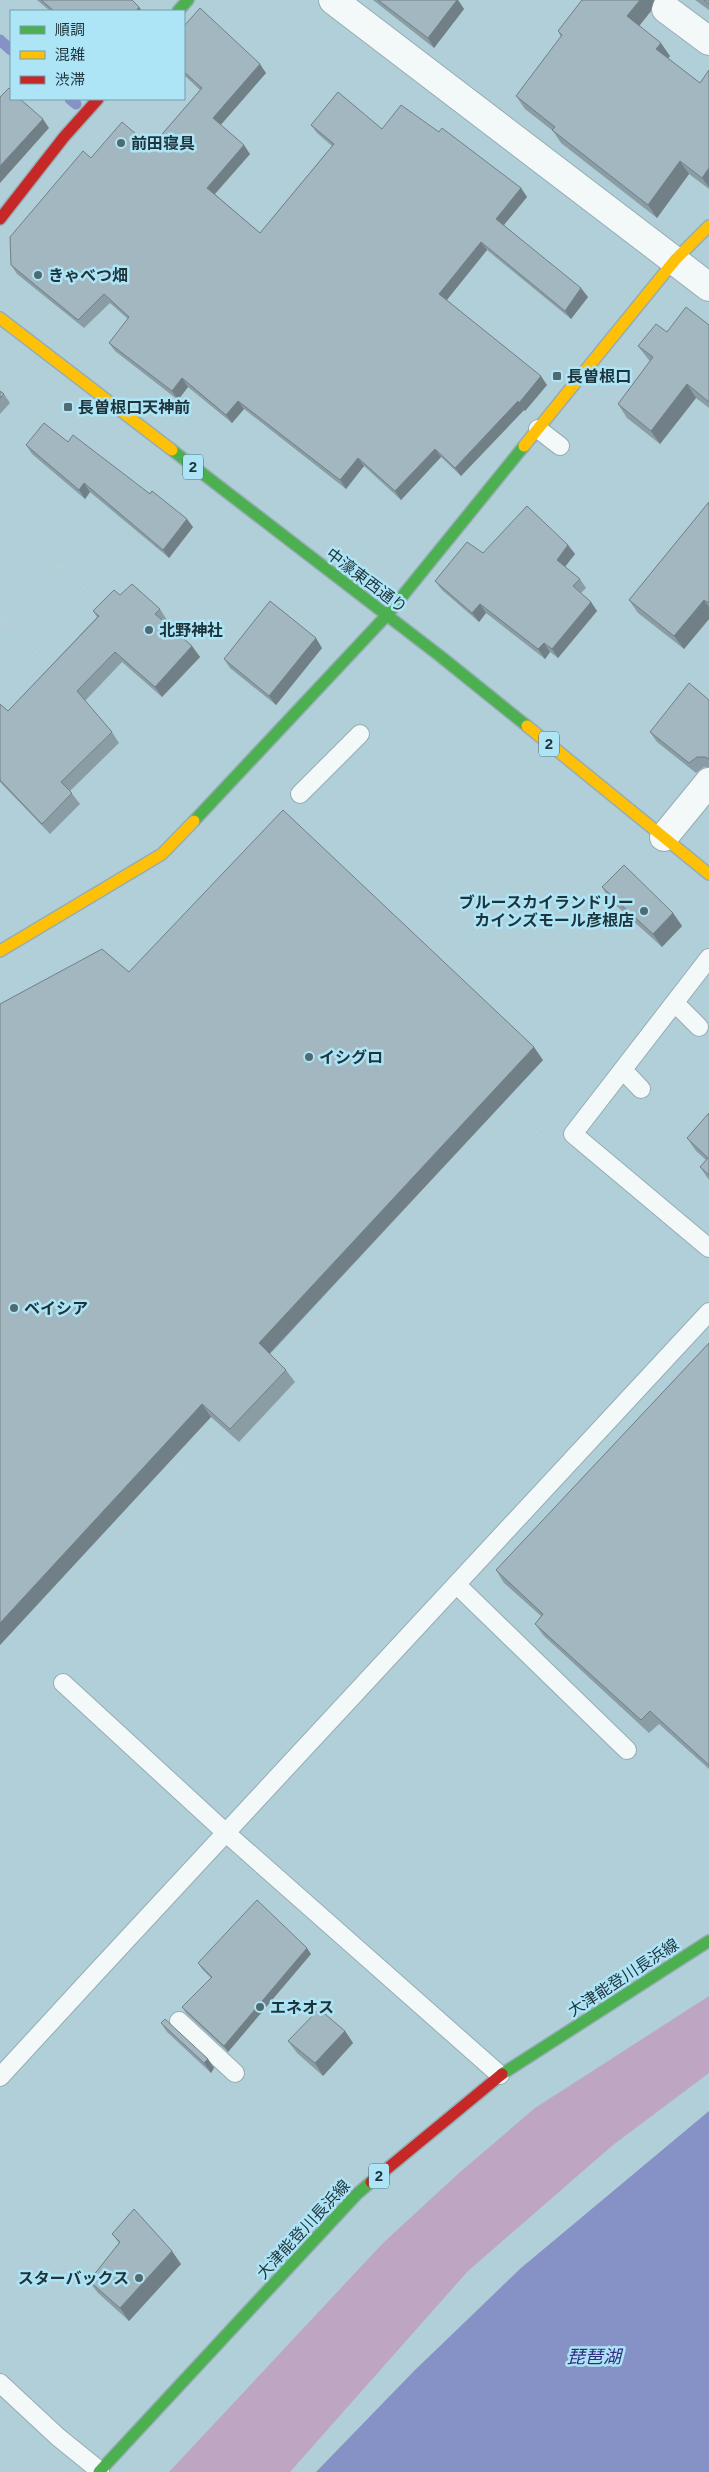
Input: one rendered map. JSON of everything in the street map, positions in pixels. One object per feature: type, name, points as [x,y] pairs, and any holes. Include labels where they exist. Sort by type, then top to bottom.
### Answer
[{"type":"main road","points":[[179,10],[188,0]]},
{"type":"main road","points":[[0,219],[96,100]]},
{"type":"main road","points":[[0,951],[162,854],[345,662],[387,615],[674,260],[709,226]]},
{"type":"main road","name":"中濠東西通り","points":[[0,318],[387,615],[709,874]]},
{"type":"main road","name":"大津能登川長浜線","points":[[99,2472],[357,2194],[500,2075],[709,1941]]},
{"type":"street","points":[[332,0],[709,287]]},
{"type":"street","points":[[666,8],[709,41]]},
{"type":"street","points":[[664,837],[709,782]]},
{"type":"lane","points":[[538,429],[560,446]]},
{"type":"lane","points":[[300,794],[360,734]]},
{"type":"lane","points":[[709,958],[573,1134],[709,1248]]},
{"type":"lane","points":[[675,1002],[699,1027]]},
{"type":"lane","points":[[623,1070],[641,1089]]},
{"type":"lane","points":[[0,2077],[225,1832],[457,1585],[709,1312]]},
{"type":"lane","points":[[457,1585],[627,1750]]},
{"type":"lane","points":[[63,1683],[225,1832],[500,2075]]},
{"type":"lane","points":[[179,2021],[235,2072]]},
{"type":"lane","points":[[0,2383],[99,2472]]},
{"type":"path","points":[[179,412],[205,383]]},
{"type":"path","points":[[0,509],[110,612]]},
{"type":"path","points":[[0,573],[32,540]]},
{"type":"path","points":[[0,628],[60,565]]},
{"type":"path","points":[[0,617],[60,675]]},
{"type":"path","points":[[272,1367],[511,1109],[537,1132],[543,1127]]},
{"type":"path","points":[[424,1188],[433,1195]]},
{"type":"path","points":[[0,1660],[225,1418]]},
{"type":"path","points":[[170,1460],[178,1468]]},
{"type":"shaded area","points":[[709,1996],[709,2073],[613,2145],[468,2271],[290,2472],[169,2472],[383,2243],[459,2173],[535,2108]]},
{"type":"water","name":"琵琶湖","points":[[709,2111],[709,2472],[316,2472],[414,2371],[521,2268]]},
{"type":"building","points":[[41,0],[132,0],[139,7],[137,10],[53,10]]},
{"type":"building","points":[[378,0],[457,0],[428,38]]},
{"type":"building","points":[[582,0],[640,0],[627,16],[661,43],[656,49],[700,83],[709,70],[709,168],[702,178],[680,161],[648,205],[552,130],[555,127],[516,96],[562,35],[558,31]]},
{"type":"building","points":[[200,8],[260,64],[213,118],[244,145],[207,188],[260,233],[334,144],[311,125],[338,92],[382,129],[401,105],[439,132],[442,128],[521,188],[496,219],[581,288],[565,311],[481,242],[439,294],[541,376],[519,403],[518,401],[455,468],[435,449],[395,491],[358,458],[340,480],[238,401],[226,415],[182,378],[172,391],[109,343],[129,317],[104,294],[78,320],[11,265],[10,237],[83,151],[91,158],[122,122],[151,147],[202,88],[185,73],[185,25]]},
{"type":"building","points":[[9,88],[10,100],[21,100],[43,119],[0,166],[0,97]]},
{"type":"building","points":[[686,307],[709,325],[709,402],[687,384],[651,431],[618,404],[653,357],[638,346],[656,324],[667,332]]},
{"type":"building","points":[[44,423],[68,442],[73,435],[150,494],[152,491],[187,519],[163,550],[84,483],[79,490],[26,445]]},
{"type":"building","points":[[709,502],[709,603],[704,600],[674,636],[629,600]]},
{"type":"building","points":[[527,506],[568,545],[557,560],[580,579],[573,586],[591,602],[552,649],[544,643],[538,649],[480,604],[472,613],[435,581],[467,542],[483,553]]},
{"type":"building","points":[[132,584],[160,609],[155,614],[192,646],[155,687],[115,652],[77,691],[112,732],[61,782],[72,793],[42,824],[0,780],[0,704],[8,711],[99,616],[93,611],[114,590],[120,595]]},
{"type":"building","points":[[270,601],[316,638],[269,696],[224,659]]},
{"type":"building","points":[[689,683],[709,700],[709,759],[697,757],[689,763],[650,732]]},
{"type":"building","points":[[283,810],[534,1047],[259,1343],[286,1370],[230,1429],[202,1404],[0,1623],[0,1004],[102,949],[129,972]]},
{"type":"building","name":"ブルースカイランドリー カインズモール彦根店","points":[[624,865],[673,913],[653,934],[602,887]]},
{"type":"building","points":[[709,1113],[709,1175],[700,1167],[708,1158],[687,1138]]},
{"type":"building","points":[[709,1343],[709,1765],[650,1711],[641,1720],[535,1624],[543,1614],[496,1570]]},
{"type":"building","points":[[257,1900],[307,1948],[224,2046],[182,2007],[212,1977],[198,1963]]},
{"type":"building","points":[[319,2009],[345,2031],[315,2063],[288,2041]]},
{"type":"building","points":[[165,2019],[208,2059],[204,2063],[161,2023]]},
{"type":"building","name":"スターバックス","points":[[134,2209],[172,2251],[120,2308],[89,2281],[120,2242],[112,2234]]},
{"type":"waterway","points":[[0,40],[10,49]]},
{"type":"waterway","points":[[71,100],[76,104]]},
{"type":"traffic: fast","points":[[179,10],[188,0]]},
{"type":"traffic: fast","points":[[194,821],[387,615],[524,446]]},
{"type":"traffic: fast","points":[[172,450],[440,656],[527,726]]},
{"type":"traffic: fast","points":[[502,2074],[709,1941]]},
{"type":"traffic: fast","points":[[99,2472],[357,2194],[371,2182]]},
{"type":"traffic: slow","points":[[524,446],[675,260],[709,226]]},
{"type":"traffic: slow","points":[[0,318],[172,450]]},
{"type":"traffic: slow","points":[[527,726],[709,874]]},
{"type":"traffic: slow","points":[[0,951],[162,854],[194,821]]},
{"type":"traffic: jam","points":[[0,219],[64,137],[97,100]]},
{"type":"traffic: jam","points":[[371,2182],[502,2074]]},
{"type":"place","name":"前田寝具","points":[[121,143]]},
{"type":"place","name":"きゃべつ畑","points":[[38,275]]},
{"type":"place","name":"長曽根口","points":[[557,376]]},
{"type":"place","name":"長曽根口天神前","points":[[68,407]]},
{"type":"place","name":"北野神社","points":[[149,630]]},
{"type":"place","name":"ブルースカイランドリー カインズモール彦根店","points":[[644,911]]},
{"type":"place","name":"イシグロ","points":[[309,1057]]},
{"type":"place","name":"ベイシア","points":[[14,1308]]},
{"type":"place","name":"エネオス","points":[[260,2007]]},
{"type":"place","name":"スターバックス","points":[[139,2278]]}]
